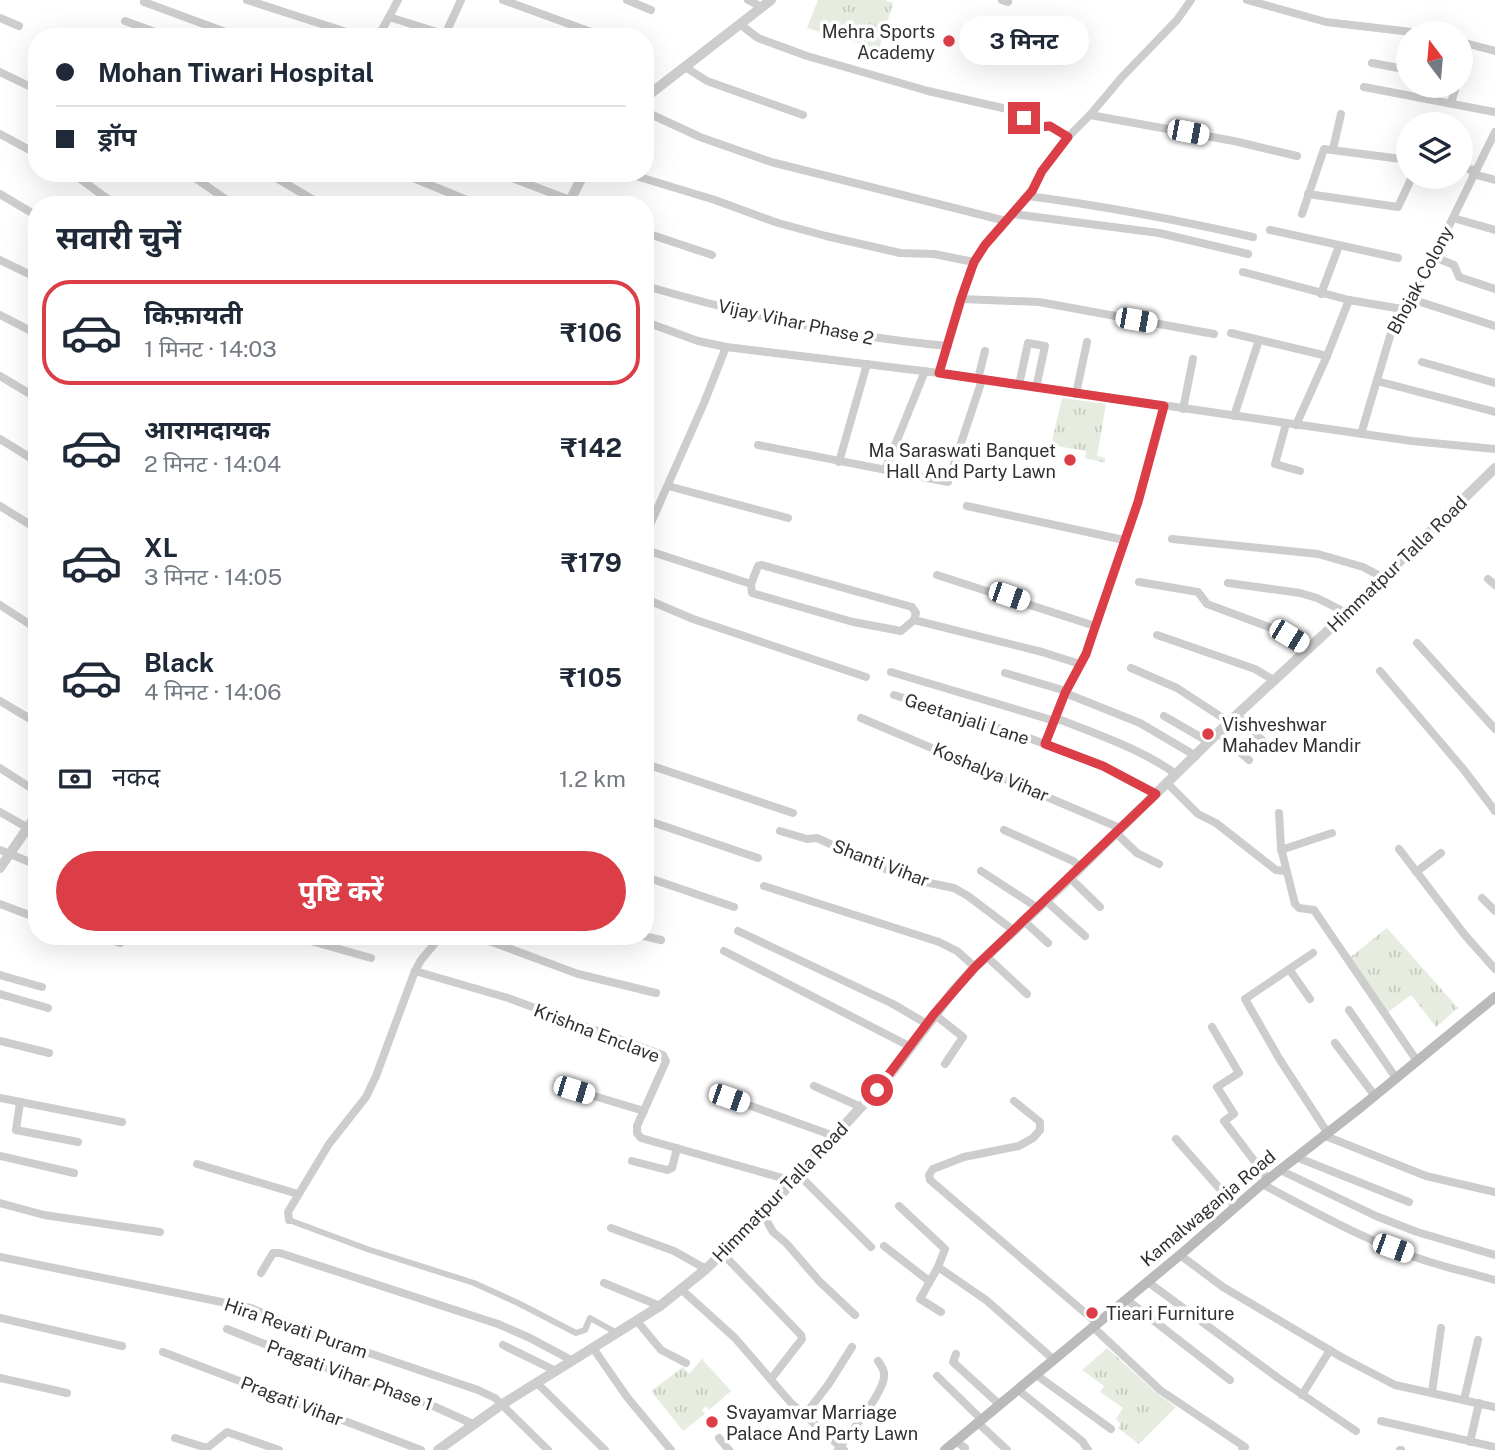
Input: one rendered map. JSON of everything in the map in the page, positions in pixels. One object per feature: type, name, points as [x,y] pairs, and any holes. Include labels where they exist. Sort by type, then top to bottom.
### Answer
[{"type":"main road","name":"Kamalwaganja Road","points":[[945,1450],[961,1444],[979,1421],[1181,1255],[1265,1181],[1375,1096],[1495,997]]},
{"type":"street","points":[[247,0],[334,28]]},
{"type":"street","points":[[383,28],[398,0]]},
{"type":"street","points":[[450,28],[461,0]]},
{"type":"street","points":[[503,0],[580,28]]},
{"type":"street","points":[[627,0],[652,9]]},
{"type":"street","points":[[748,0],[766,3]]},
{"type":"street","points":[[939,373],[974,262],[1028,196],[1042,171],[1068,137],[1177,20],[1191,0]]},
{"type":"street","points":[[1247,0],[1326,22],[1396,30]]},
{"type":"street","points":[[144,2],[215,28]]},
{"type":"street","points":[[654,91],[766,3]]},
{"type":"street","points":[[389,17],[423,28]]},
{"type":"street","points":[[0,18],[19,26]]},
{"type":"street","points":[[125,21],[144,28]]},
{"type":"street","points":[[740,25],[758,38],[807,56],[928,91],[1007,109],[1034,125],[1050,126],[1068,137]]},
{"type":"street","points":[[1474,45],[1495,51]]},
{"type":"street","points":[[1372,63],[1396,68]]},
{"type":"street","points":[[685,67],[708,81],[803,115]]},
{"type":"street","points":[[0,72],[28,86]]},
{"type":"street","points":[[1364,87],[1495,112]]},
{"type":"street","points":[[1451,103],[1452,98]]},
{"type":"street","points":[[1333,149],[1340,114]]},
{"type":"street","points":[[654,116],[700,137],[771,162],[1010,218],[1159,233],[1248,254]]},
{"type":"street","points":[[1090,116],[1234,141],[1297,156]]},
{"type":"street","name":"Bhojak Colony","points":[[1361,434],[1393,326],[1453,218],[1495,132]]},
{"type":"street","points":[[0,134],[28,149]]},
{"type":"street","points":[[1302,214],[1324,149],[1396,157]]},
{"type":"street","points":[[1474,172],[1495,180]]},
{"type":"street","points":[[654,181],[778,223],[826,236],[900,253],[934,254],[974,262]]},
{"type":"street","points":[[84,182],[104,196]]},
{"type":"street","points":[[201,182],[221,196]]},
{"type":"street","points":[[283,182],[307,196]]},
{"type":"street","points":[[423,182],[457,196]]},
{"type":"street","points":[[521,182],[555,196]]},
{"type":"street","points":[[1308,194],[1398,206],[1406,189]]},
{"type":"street","points":[[0,194],[28,211]]},
{"type":"street","points":[[1028,196],[1166,217],[1253,237]]},
{"type":"street","points":[[1453,218],[1495,230]]},
{"type":"street","points":[[1270,230],[1398,258]]},
{"type":"street","points":[[654,236],[712,255]]},
{"type":"street","points":[[1321,294],[1339,246]]},
{"type":"street","points":[[1432,256],[1454,265],[1459,278],[1495,289]]},
{"type":"street","points":[[0,260],[28,274]]},
{"type":"street","points":[[1244,272],[1321,294],[1402,309]]},
{"type":"street","name":"Vijay Vihar Phase 2","points":[[654,288],[730,310],[818,328],[898,342],[948,346]]},
{"type":"street","points":[[1408,298],[1495,326]]},
{"type":"street","points":[[961,299],[1039,302],[1214,334]]},
{"type":"street","points":[[1300,471],[1275,464],[1291,424],[1327,356],[1349,300]]},
{"type":"street","points":[[0,315],[28,329]]},
{"type":"street","points":[[654,325],[698,341],[726,347],[939,373],[1472,449],[1495,449]]},
{"type":"street","points":[[1231,333],[1327,356]]},
{"type":"street","points":[[1234,416],[1259,340]]},
{"type":"street","points":[[1076,394],[1087,342]]},
{"type":"street","points":[[1019,385],[1028,343],[1045,346],[1036,388]]},
{"type":"street","points":[[654,517],[726,347]]},
{"type":"street","points":[[758,445],[948,482],[980,380],[985,351]]},
{"type":"street","points":[[1182,409],[1193,359]]},
{"type":"street","points":[[1422,362],[1495,383]]},
{"type":"street","points":[[839,462],[867,364]]},
{"type":"street","points":[[885,470],[925,372]]},
{"type":"street","points":[[0,376],[28,393]]},
{"type":"street","points":[[1377,381],[1495,412]]},
{"type":"street","points":[[1045,744],[1065,692],[1086,654],[1149,467],[1164,406]]},
{"type":"street","points":[[0,439],[28,456]]},
{"type":"street","name":"Himmatpur Talla Road","points":[[438,1450],[501,1405],[660,1306],[706,1269],[763,1214],[861,1107],[911,1047],[934,1014],[975,967],[1233,718],[1347,613],[1495,468]]},
{"type":"street","points":[[668,486],[788,517]]},
{"type":"street","points":[[0,506],[28,523]]},
{"type":"street","points":[[967,506],[1124,540]]},
{"type":"street","points":[[1172,539],[1318,554],[1363,567],[1382,577]]},
{"type":"street","points":[[654,553],[751,584]]},
{"type":"street","points":[[762,565],[912,607],[916,612],[914,620],[906,629],[897,631],[752,593],[751,584],[758,566],[762,565]]},
{"type":"street","points":[[937,575],[1009,596],[1095,626]]},
{"type":"street","points":[[1139,582],[1198,592],[1207,604],[1269,627],[1310,648]]},
{"type":"street","points":[[1228,583],[1300,593],[1347,613]]},
{"type":"street","points":[[654,602],[866,677]]},
{"type":"street","points":[[0,605],[28,623]]},
{"type":"street","points":[[914,620],[1080,664]]},
{"type":"street","points":[[1157,635],[1255,669],[1275,681]]},
{"type":"street","points":[[1418,643],[1495,729]]},
{"type":"street","points":[[1131,668],[1177,688],[1233,718],[1264,742]]},
{"type":"street","points":[[1380,671],[1495,811]]},
{"type":"street","points":[[891,672],[1055,720],[1128,746],[1153,758],[1176,774]]},
{"type":"street","points":[[1005,673],[1065,692],[1140,723],[1196,756]]},
{"type":"street","name":"Geetanjali Lane","points":[[894,695],[1045,744],[1103,766],[1156,794]]},
{"type":"street","points":[[0,701],[28,718]]},
{"type":"street","points":[[1164,716],[1209,742]]},
{"type":"street","name":"Koshalya Vihar","points":[[861,718],[1118,831],[1137,853],[1159,864]]},
{"type":"street","points":[[1218,733],[1249,761]]},
{"type":"street","points":[[654,767],[793,813]]},
{"type":"street","points":[[0,768],[28,786]]},
{"type":"street","points":[[1167,783],[1198,814],[1216,823],[1282,870]]},
{"type":"street","points":[[0,813],[28,828],[5,853],[0,868]]},
{"type":"street","points":[[1279,813],[1282,870],[1294,904],[1299,908],[1314,910],[1417,1061]]},
{"type":"street","points":[[654,824],[758,858]]},
{"type":"street","points":[[1004,830],[1081,867]]},
{"type":"street","name":"Shanti Vihar","points":[[780,831],[807,839],[817,838],[890,871],[954,888],[1013,930]]},
{"type":"street","points":[[1281,850],[1332,833]]},
{"type":"street","points":[[1399,849],[1464,934],[1495,969]]},
{"type":"street","points":[[5,853],[28,862]]},
{"type":"street","points":[[1416,872],[1441,853]]},
{"type":"street","points":[[981,871],[1042,904],[1085,936]]},
{"type":"street","points":[[1070,877],[1100,906]]},
{"type":"street","points":[[654,880],[734,907]]},
{"type":"street","points":[[764,886],[939,942],[957,951],[975,967]]},
{"type":"street","points":[[1482,898],[1495,911]]},
{"type":"street","points":[[0,904],[28,915]]},
{"type":"street","points":[[1024,921],[1048,943]]},
{"type":"street","points":[[738,931],[893,1004],[927,1024]]},
{"type":"street","points":[[654,938],[662,940]]},
{"type":"street","points":[[324,945],[370,958]]},
{"type":"street","points":[[434,945],[415,971],[366,1097],[329,1144],[288,1212],[289,1220],[367,1249],[474,1283],[576,1333],[585,1330],[590,1318],[617,1333]]},
{"type":"street","points":[[498,945],[578,974],[656,993]]},
{"type":"street","points":[[724,951],[911,1047]]},
{"type":"street","points":[[1313,953],[1245,999],[1325,1133],[1426,1176],[1495,1192]]},
{"type":"street","points":[[986,956],[1027,994]]},
{"type":"street","points":[[1289,969],[1310,999]]},
{"type":"street","name":"Krishna Enclave","points":[[415,971],[508,998],[663,1055],[666,1060],[637,1126],[637,1133],[641,1138],[796,1178]]},
{"type":"street","points":[[0,975],[42,987]]},
{"type":"street","points":[[0,995],[48,1009]]},
{"type":"street","points":[[1349,1010],[1396,1078]]},
{"type":"street","points":[[934,1014],[963,1037],[945,1064]]},
{"type":"street","points":[[1212,1027],[1239,1073],[1217,1087],[1234,1114],[1224,1121],[1265,1181],[1319,1214],[1393,1248],[1432,1263],[1495,1280]]},
{"type":"street","points":[[0,1041],[49,1053]]},
{"type":"street","points":[[1335,1043],[1375,1096]]},
{"type":"street","points":[[814,1086],[861,1107]]},
{"type":"street","points":[[574,1090],[644,1111]]},
{"type":"street","points":[[0,1098],[122,1122]]},
{"type":"street","points":[[729,1098],[834,1136]]},
{"type":"street","points":[[1014,1101],[1040,1122],[1040,1130],[1033,1138],[1019,1146],[964,1157],[933,1169],[929,1175],[930,1180],[1095,1325],[1160,1390],[1245,1447],[1242,1450]]},
{"type":"street","points":[[20,1102],[16,1130],[78,1142]]},
{"type":"street","points":[[1176,1139],[1236,1206]]},
{"type":"street","points":[[632,1161],[667,1170],[672,1168],[677,1148]]},
{"type":"street","points":[[0,1156],[75,1173]]},
{"type":"street","points":[[1296,1157],[1409,1202]]},
{"type":"street","points":[[197,1164],[298,1194]]},
{"type":"street","points":[[1280,1170],[1376,1216],[1417,1232],[1495,1255]]},
{"type":"street","points":[[796,1178],[871,1247]]},
{"type":"street","points":[[0,1203],[44,1215],[160,1232]]},
{"type":"street","points":[[899,1206],[945,1249],[920,1299],[941,1312]]},
{"type":"street","points":[[763,1214],[773,1232],[855,1315]]},
{"type":"street","points":[[611,1228],[674,1251],[706,1269]]},
{"type":"street","points":[[884,1247],[929,1281]]},
{"type":"street","points":[[261,1273],[273,1253],[280,1253],[498,1324],[573,1361]]},
{"type":"street","points":[[722,1253],[801,1335],[802,1339],[771,1379]]},
{"type":"street","points":[[1181,1255],[1223,1287],[1395,1385],[1495,1407]]},
{"type":"street","name":"Hira Revati Puram","points":[[0,1257],[251,1308],[310,1333],[495,1398],[548,1450]]},
{"type":"street","points":[[938,1267],[986,1300],[1053,1359]]},
{"type":"street","points":[[1148,1282],[1302,1395],[1356,1431]]},
{"type":"street","points":[[604,1283],[660,1306]]},
{"type":"street","points":[[682,1290],[735,1338],[804,1416],[840,1449],[883,1382],[883,1368],[878,1361]]},
{"type":"street","points":[[1126,1299],[1230,1380]]},
{"type":"street","points":[[0,1318],[122,1346]]},
{"type":"street","points":[[637,1321],[661,1350],[686,1363]]},
{"type":"street","name":"Pragati Vihar Phase 1","points":[[227,1328],[302,1359],[431,1405],[473,1424]]},
{"type":"street","points":[[1432,1392],[1441,1328]]},
{"type":"street","points":[[1464,1400],[1478,1340]]},
{"type":"street","points":[[503,1345],[556,1371]]},
{"type":"street","points":[[804,1416],[852,1347]]},
{"type":"street","points":[[593,1348],[627,1397],[671,1450]]},
{"type":"street","points":[[1302,1395],[1330,1350]]},
{"type":"street","name":"Pragati Vihar","points":[[163,1352],[421,1450]]},
{"type":"street","points":[[956,1354],[953,1362],[999,1404]]},
{"type":"street","points":[[1035,1374],[1111,1429]]},
{"type":"street","points":[[937,1376],[1007,1450]]},
{"type":"street","points":[[0,1378],[67,1393]]},
{"type":"street","points":[[537,1383],[605,1450]]},
{"type":"street","points":[[1017,1389],[1082,1441],[1088,1450]]},
{"type":"street","points":[[1470,1441],[1479,1403]]},
{"type":"street","points":[[1381,1422],[1495,1447]]},
{"type":"street","points":[[175,1438],[207,1448],[227,1432],[279,1450]]},
{"type":"street","points":[[719,1438],[729,1450]]},
{"type":"green space","points":[[818,0],[885,0],[893,3],[879,49],[807,28]]},
{"type":"green space","points":[[1062,398],[1106,404],[1097,456],[1105,458],[1105,463],[1085,458],[1086,451],[1051,445]]},
{"type":"green space","points":[[1387,928],[1458,1008],[1436,1027],[1411,995],[1387,1013],[1349,958]]},
{"type":"green space","points":[[1107,1348],[1155,1392],[1176,1407],[1139,1444],[1118,1428],[1121,1424],[1116,1419],[1123,1408],[1100,1392],[1104,1386],[1082,1370]]},
{"type":"green space","points":[[702,1359],[731,1391],[709,1410],[706,1406],[702,1410],[705,1414],[683,1431],[651,1391],[683,1367],[689,1374]]},
{"type":"place","name":"Mehra Sports Academy","points":[[949,41]]},
{"type":"place","name":"Ma Saraswati Banquet Hall And Party Lawn","points":[[1070,460]]},
{"type":"place","name":"Vishveshwar Mahadev Mandir","points":[[1208,734]]},
{"type":"place","name":"Tieari Furniture","points":[[1092,1313]]},
{"type":"place","name":"Svayamvar Marriage Palace And Party Lawn","points":[[712,1422]]},
{"type":"route","points":[[877,1090],[934,1014],[975,967],[1156,794],[1103,766],[1045,744],[1065,693],[1086,654],[1138,502],[1164,406],[939,373],[974,262],[985,245],[1032,191],[1042,171],[1068,137],[1050,126],[1040,127],[1024,118]]}]
